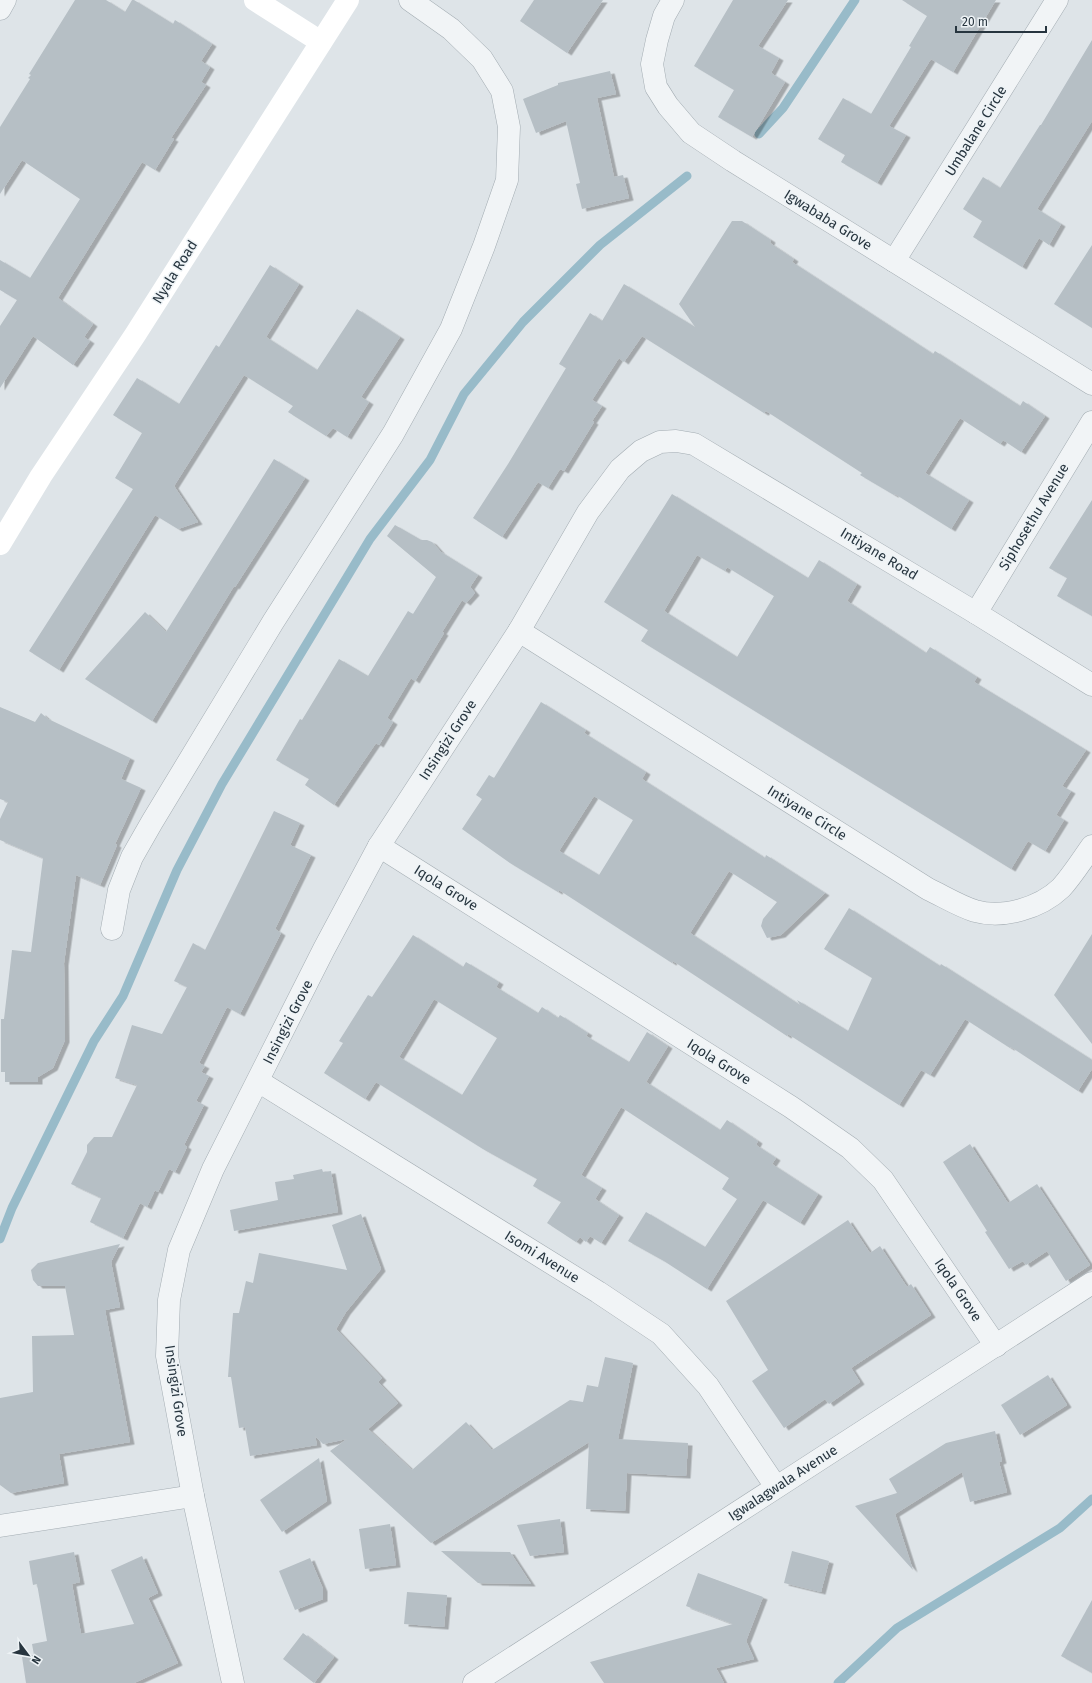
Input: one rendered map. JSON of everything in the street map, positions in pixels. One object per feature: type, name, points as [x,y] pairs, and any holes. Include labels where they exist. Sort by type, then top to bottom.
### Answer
[{"type":"street","points":[[0,9],[5,0]]},
{"type":"street","points":[[255,0],[321,42]]},
{"type":"street","name":"Nyala Road","points":[[0,544],[41,476],[135,335],[348,0]]},
{"type":"street","points":[[112,929],[119,890],[132,857],[273,622],[393,434],[451,329],[484,246],[507,180],[509,126],[502,91],[482,59],[451,29],[410,0]]},
{"type":"street","name":"Igwababa Grove","points":[[673,0],[664,16],[652,64],[656,86],[668,106],[692,133],[733,162],[1092,384]]},
{"type":"street","name":"Umbalane Circle","points":[[894,262],[1057,0]]},
{"type":"street","name":"Siphosethu Avenue","points":[[976,613],[1092,422]]},
{"type":"street","name":"Intiyane Road","points":[[660,442],[676,441],[694,444],[709,452],[976,613],[1092,685]]},
{"type":"street","name":"Insingizi Grove","points":[[233,1683],[193,1496],[167,1356],[169,1300],[179,1250],[214,1169],[324,949],[379,846],[519,631],[592,506],[620,469],[641,451],[660,442]]},
{"type":"street","name":"Intiyane Circle","points":[[519,631],[928,889],[976,911],[1005,914],[1023,910],[1040,902],[1060,888],[1092,846]]},
{"type":"street","name":"Iqola Grove","points":[[379,846],[791,1107],[850,1148],[883,1180],[996,1346]]},
{"type":"street","name":"Isomi Avenue","points":[[258,1081],[598,1292],[661,1334],[708,1386],[776,1487]]},
{"type":"street","name":"Igwalagwala Avenue","points":[[474,1683],[1092,1283]]},
{"type":"street","points":[[0,1526],[193,1496]]},
{"type":"building","points":[[75,0],[106,0],[125,12],[132,0],[134,0],[173,24],[175,20],[212,44],[201,61],[210,67],[201,82],[206,85],[171,138],[174,139],[155,170],[142,162],[58,298],[93,324],[84,337],[90,341],[73,365],[33,336],[0,388],[0,326],[17,300],[0,290],[0,260],[30,278],[80,199],[22,160],[0,194],[0,127],[30,79],[28,78],[31,75],[29,74]]},
{"type":"building","points":[[534,0],[603,0],[567,53],[520,21]]},
{"type":"building","points":[[733,0],[788,0],[758,46],[779,58],[771,73],[785,82],[752,137],[718,117],[734,90],[694,66]]},
{"type":"building","points":[[902,0],[996,0],[953,72],[931,59],[889,126],[906,135],[877,183],[841,162],[845,155],[818,139],[843,98],[871,114],[911,47],[909,46],[927,16]]},
{"type":"building","points":[[1092,40],[1092,121],[1037,209],[1061,224],[1049,245],[1039,238],[1022,267],[973,237],[982,221],[963,209],[983,177],[1000,188],[1041,125]]},
{"type":"building","points":[[610,71],[616,94],[597,98],[614,177],[623,175],[629,198],[582,209],[576,184],[580,183],[566,121],[536,133],[523,99],[558,85],[558,83]]},
{"type":"building","points":[[732,221],[742,221],[771,240],[770,243],[794,259],[792,262],[933,354],[935,351],[1020,406],[1023,401],[1045,416],[1021,452],[1003,440],[1000,444],[960,418],[925,473],[969,500],[951,529],[895,494],[894,495],[860,475],[862,473],[766,411],[764,413],[642,336],[624,362],[619,358],[592,400],[602,406],[564,471],[560,469],[548,488],[538,482],[502,537],[473,518],[508,464],[566,368],[559,364],[590,313],[602,321],[624,284],[695,327],[679,304]]},
{"type":"building","points":[[1092,245],[1092,328],[1054,304]]},
{"type":"building","points":[[270,265],[299,284],[266,337],[317,370],[357,309],[400,337],[361,397],[369,402],[347,437],[333,428],[326,436],[288,412],[293,406],[244,375],[174,486],[198,522],[178,529],[155,515],[59,670],[29,651],[133,489],[115,478],[142,433],[113,415],[137,378],[179,404],[216,345],[219,347]]},
{"type":"building","points":[[274,459],[305,478],[235,587],[234,586],[152,721],[85,679],[145,612],[166,632]]},
{"type":"building","points":[[672,494],[808,578],[819,560],[857,584],[847,601],[926,653],[930,647],[977,677],[974,682],[1086,750],[1062,786],[1071,791],[1056,815],[1064,820],[1045,851],[1028,841],[1011,869],[641,641],[648,630],[604,602]],"holes":[[[697,555],[725,571],[727,567],[774,596],[737,657],[664,611]]]},
{"type":"building","points":[[1092,500],[1092,616],[1057,596],[1067,578],[1049,568]]},
{"type":"building","points":[[395,525],[421,540],[432,542],[441,552],[478,575],[470,587],[475,593],[466,603],[462,600],[442,632],[444,633],[415,681],[411,678],[387,718],[393,722],[379,745],[376,743],[334,805],[305,785],[309,779],[276,760],[300,719],[302,720],[339,659],[368,676],[408,611],[413,614],[436,577],[387,536]]},
{"type":"building","points":[[541,702],[586,730],[584,733],[646,772],[642,779],[765,858],[766,855],[825,893],[781,935],[767,938],[761,926],[763,919],[777,902],[729,871],[690,933],[800,1005],[797,1000],[848,1031],[872,978],[824,949],[849,908],[940,966],[941,964],[1092,1060],[1092,1069],[1078,1091],[965,1019],[930,1075],[921,1070],[899,1105],[788,1034],[787,1036],[673,961],[672,963],[559,890],[558,892],[510,863],[462,829],[482,799],[476,795],[489,775],[494,778]],"holes":[[[594,796],[633,820],[599,875],[559,851]]]},
{"type":"building","points":[[0,707],[35,722],[41,713],[48,719],[130,758],[121,779],[141,788],[115,844],[117,845],[100,885],[76,875],[64,963],[65,1040],[53,1068],[38,1077],[38,1082],[5,1082],[5,1072],[1,1072],[1,1019],[4,1019],[12,950],[31,952],[43,858],[0,840],[0,819],[8,802],[0,799]]},
{"type":"building","points":[[274,811],[300,823],[290,845],[311,855],[275,929],[281,933],[240,1014],[227,1007],[199,1063],[205,1066],[201,1072],[209,1076],[196,1101],[204,1105],[184,1145],[187,1147],[175,1172],[169,1169],[158,1192],[155,1190],[147,1207],[140,1203],[123,1238],[90,1222],[101,1198],[71,1184],[87,1152],[87,1145],[94,1137],[112,1137],[137,1085],[115,1078],[132,1025],[162,1034],[187,987],[174,981],[193,943],[205,950]]},
{"type":"building","points":[[1092,934],[1092,1044],[1054,995]]},
{"type":"building","points":[[413,935],[463,967],[466,962],[499,982],[496,987],[538,1013],[542,1007],[558,1018],[560,1015],[588,1033],[586,1036],[629,1062],[647,1032],[668,1046],[646,1082],[720,1130],[727,1120],[758,1141],[756,1145],[776,1158],[772,1164],[818,1194],[800,1223],[763,1200],[707,1289],[664,1261],[628,1241],[646,1212],[705,1247],[737,1199],[722,1189],[729,1178],[621,1107],[581,1175],[602,1188],[595,1199],[619,1215],[601,1243],[590,1236],[586,1242],[580,1237],[576,1242],[547,1223],[561,1202],[533,1186],[537,1179],[483,1149],[376,1082],[365,1099],[324,1073],[343,1043],[339,1041],[368,995],[372,997]],"holes":[[[434,999],[497,1038],[462,1095],[399,1057]]]},
{"type":"building","points":[[970,1144],[1008,1203],[1037,1184],[1090,1265],[1066,1281],[1047,1251],[1026,1265],[1023,1261],[1009,1269],[985,1232],[987,1231],[943,1162]]},
{"type":"building","points":[[322,1169],[323,1172],[331,1171],[338,1212],[234,1231],[230,1210],[278,1200],[275,1182],[294,1179],[293,1175]]},
{"type":"building","points":[[361,1214],[381,1269],[346,1312],[336,1329],[382,1378],[378,1382],[398,1403],[368,1429],[412,1470],[466,1422],[492,1450],[570,1400],[583,1402],[587,1385],[598,1387],[605,1357],[633,1363],[618,1439],[688,1443],[686,1476],[627,1473],[625,1511],[586,1509],[589,1442],[431,1543],[330,1451],[347,1439],[323,1444],[315,1436],[317,1445],[250,1456],[245,1427],[239,1428],[231,1377],[228,1377],[233,1313],[239,1313],[246,1281],[253,1283],[259,1253],[347,1270],[332,1225]]},
{"type":"building","points":[[848,1220],[870,1253],[880,1246],[907,1287],[911,1284],[931,1315],[851,1368],[860,1382],[829,1404],[825,1399],[784,1428],[752,1381],[768,1370],[726,1301]]},
{"type":"building","points":[[120,1244],[111,1262],[120,1307],[105,1310],[130,1442],[59,1454],[64,1483],[11,1493],[0,1485],[0,1398],[33,1392],[32,1336],[74,1335],[65,1286],[38,1286],[33,1280],[31,1270],[38,1263]]},
{"type":"building","points":[[1048,1375],[1067,1405],[1020,1435],[1001,1405]]},
{"type":"building","points":[[995,1431],[1002,1461],[999,1462],[1007,1492],[970,1502],[962,1472],[895,1514],[913,1570],[855,1506],[897,1493],[889,1479],[946,1443]]},
{"type":"building","points":[[319,1458],[327,1501],[282,1532],[260,1500]]},
{"type":"building","points":[[560,1519],[564,1552],[530,1556],[517,1525]]},
{"type":"building","points":[[390,1524],[396,1565],[365,1569],[359,1529]]},
{"type":"building","points":[[441,1551],[510,1552],[531,1584],[478,1583]]},
{"type":"building","points":[[792,1551],[829,1561],[821,1592],[784,1583]]},
{"type":"building","points":[[74,1552],[80,1582],[72,1584],[81,1634],[134,1624],[111,1570],[142,1556],[158,1593],[148,1598],[178,1663],[134,1683],[26,1683],[22,1657],[34,1655],[32,1644],[47,1641],[37,1584],[33,1585],[29,1561]]},
{"type":"building","points":[[310,1558],[323,1589],[323,1599],[295,1610],[279,1571]]},
{"type":"building","points":[[698,1573],[763,1597],[746,1641],[754,1659],[716,1668],[724,1683],[604,1683],[590,1662],[733,1624],[686,1606]]},
{"type":"building","points":[[407,1592],[447,1595],[444,1627],[404,1624]]},
{"type":"building","points":[[1092,1600],[1092,1673],[1061,1656]]},
{"type":"building","points":[[303,1633],[334,1657],[314,1683],[283,1659]]},
{"type":"waterway","points":[[759,134],[783,108],[855,0]]},
{"type":"waterway","points":[[0,1239],[12,1208],[94,1041],[123,996],[177,870],[222,784],[370,539],[430,460],[464,394],[523,322],[600,245],[687,176]]},
{"type":"waterway","points":[[838,1683],[897,1628],[1060,1528],[1092,1499]]}]
